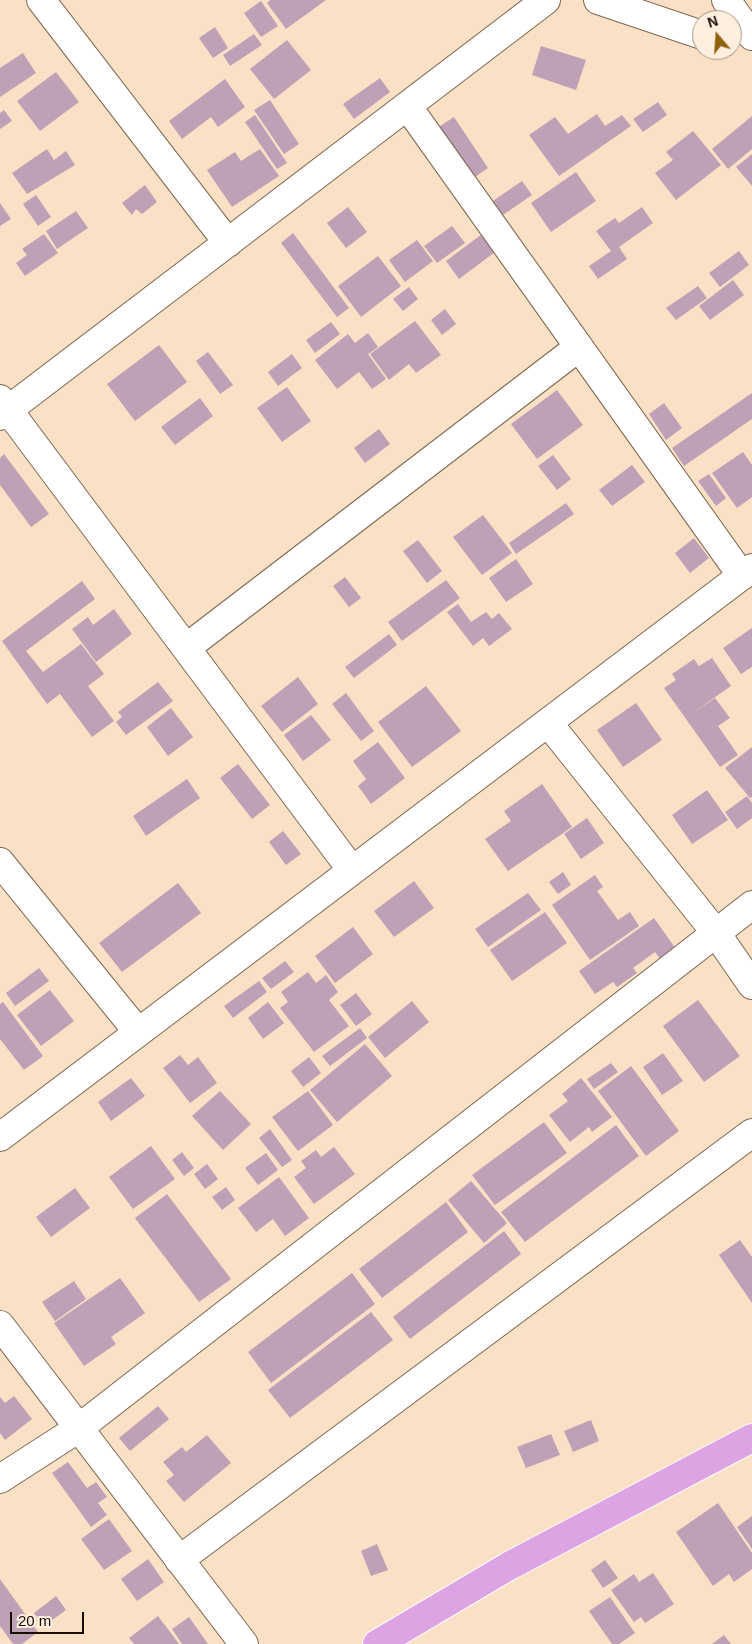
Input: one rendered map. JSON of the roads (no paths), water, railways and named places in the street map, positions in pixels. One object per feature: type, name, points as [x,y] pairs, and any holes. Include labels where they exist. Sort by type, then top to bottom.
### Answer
[{"type":"main road","points":[[377,1644],[509,1566],[752,1438]]},
{"type":"street","points":[[42,0],[228,243]]},
{"type":"street","points":[[351,870],[186,648],[3,408],[228,243],[546,0]]},
{"type":"street","points":[[598,0],[692,32]]},
{"type":"street","points":[[726,0],[752,36]]},
{"type":"street","points":[[0,1137],[351,870],[549,724],[747,572],[579,347],[408,107]]},
{"type":"street","points":[[186,648],[579,347]]},
{"type":"street","points":[[549,724],[716,933],[752,985]]},
{"type":"street","points":[[0,862],[138,1032]]},
{"type":"street","points":[[0,1479],[79,1428],[752,905]]},
{"type":"street","points":[[179,1560],[752,1132]]},
{"type":"street","points":[[0,1325],[244,1644]]}]
